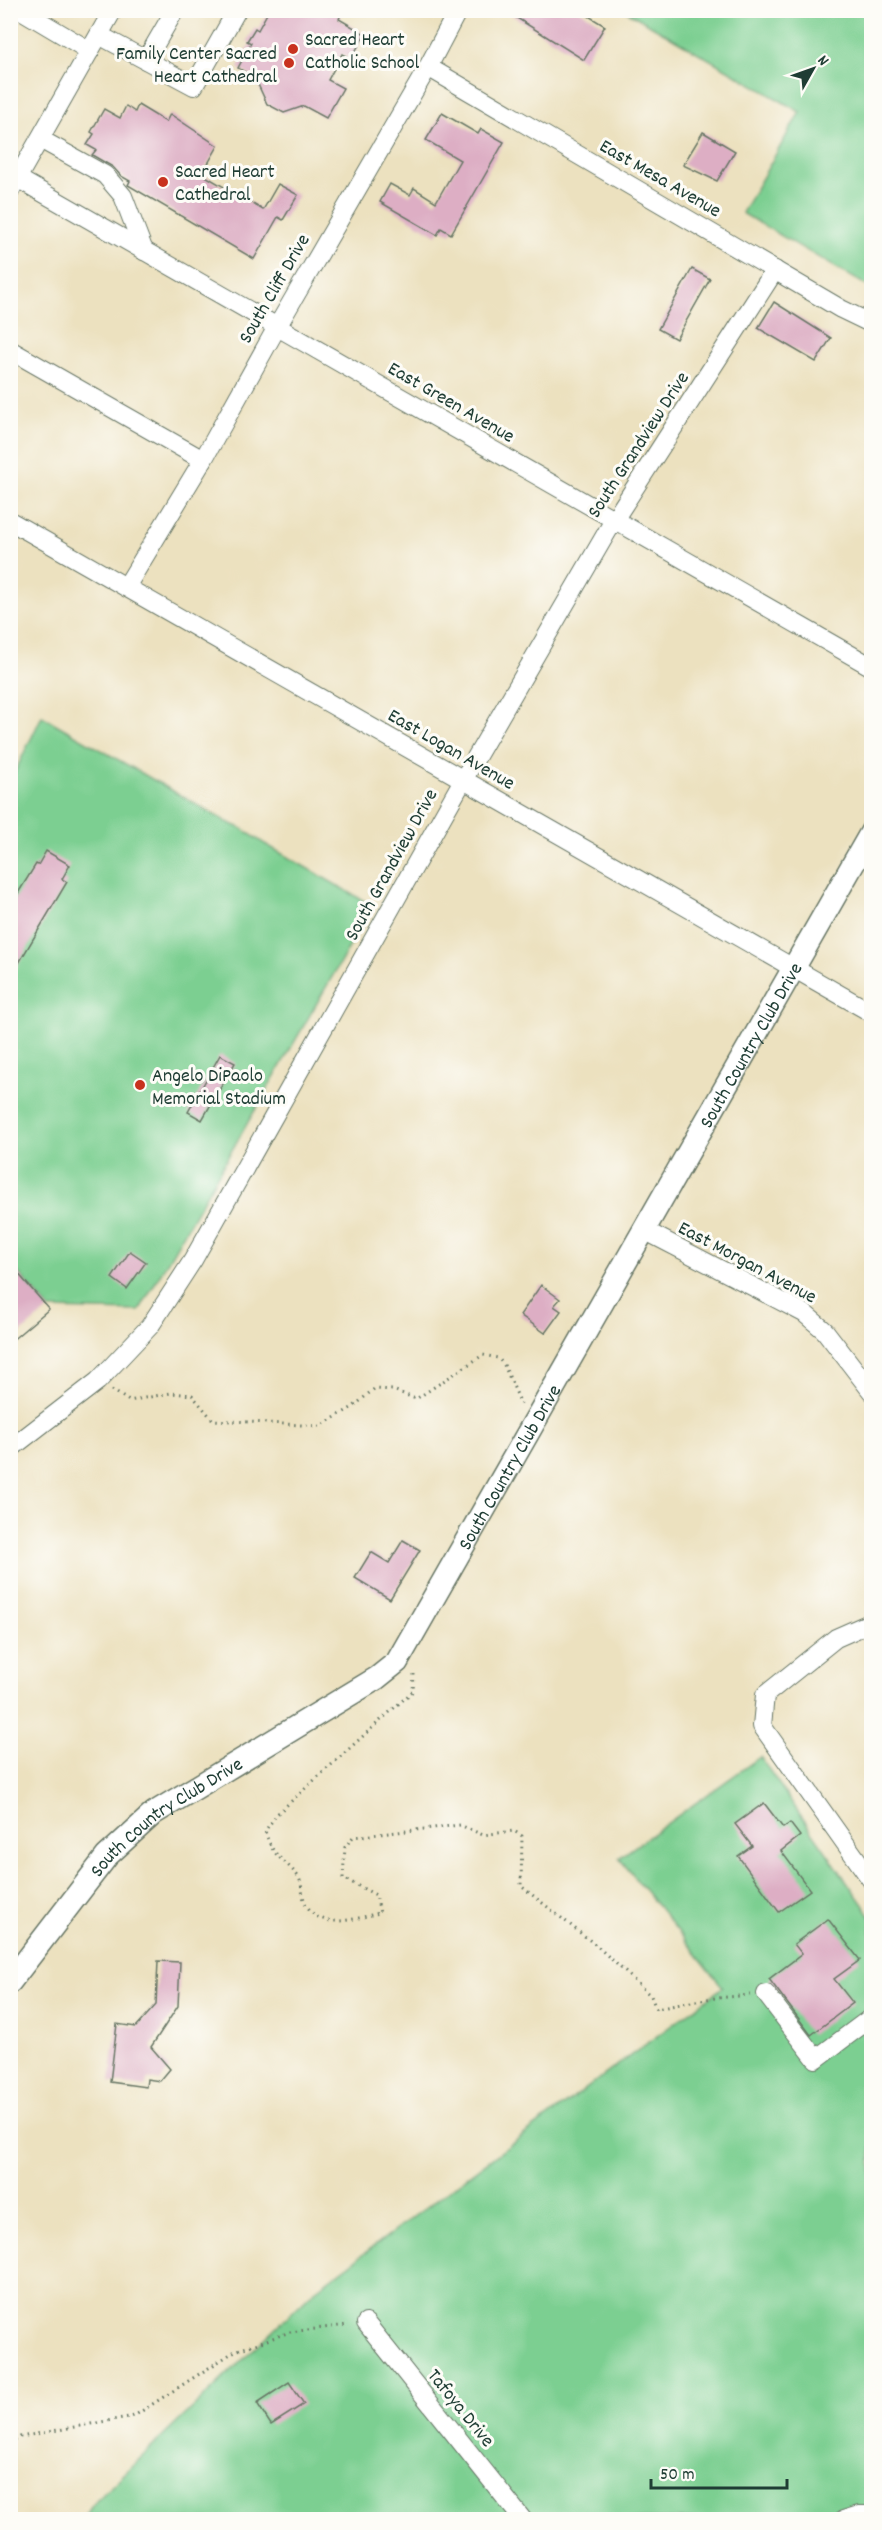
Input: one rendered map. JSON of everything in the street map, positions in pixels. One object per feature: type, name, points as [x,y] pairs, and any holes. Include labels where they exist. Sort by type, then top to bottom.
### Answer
[{"type":"main road","name":"South Country Club Drive","points":[[10,1982],[107,1856],[154,1813],[377,1678],[397,1662],[871,833]]},
{"type":"street","points":[[21,10],[95,43],[146,60],[194,86],[237,10]]},
{"type":"street","points":[[13,181],[40,139],[113,10]]},
{"type":"street","points":[[146,60],[175,10]]},
{"type":"street","name":"South Cliff Drive","points":[[126,587],[203,460],[277,327],[429,67],[458,10]]},
{"type":"street","name":"East Mesa Avenue","points":[[429,67],[775,270],[872,324]]},
{"type":"street","points":[[40,139],[105,175],[123,196],[144,251]]},
{"type":"street","name":"East Green Avenue","points":[[13,181],[144,251],[872,667]]},
{"type":"street","name":"South Grandview Drive","points":[[10,1449],[98,1381],[150,1326],[193,1260],[463,780],[614,520],[775,270]]},
{"type":"street","points":[[10,350],[203,460]]},
{"type":"street","name":"East Logan Avenue","points":[[10,521],[872,1012]]},
{"type":"street","name":"East Morgan Avenue","points":[[644,1230],[804,1313],[825,1331],[872,1392]]},
{"type":"street","points":[[872,1625],[870,1623],[836,1638],[765,1695],[762,1726],[872,1881]]},
{"type":"street","points":[[766,1994],[816,2059],[872,2018]]},
{"type":"street","name":"Tafoya Drive","points":[[366,2323],[523,2520]]},
{"type":"street","points":[[843,2520],[859,2515],[872,2515]]},
{"type":"path","points":[[98,1381],[129,1401],[171,1393],[192,1395],[213,1420],[320,1426],[353,1407],[374,1389],[393,1390],[416,1399],[483,1355],[498,1358],[504,1365],[525,1412],[530,1431]]},
{"type":"path","points":[[414,1669],[413,1690],[277,1814],[265,1831],[271,1851],[299,1877],[305,1903],[318,1918],[338,1922],[380,1912],[376,1895],[343,1878],[345,1846],[353,1837],[460,1826],[483,1835],[514,1831],[522,1836],[521,1886],[597,1946],[651,1996],[656,2009],[706,1999],[766,1994]]},
{"type":"path","points":[[10,2444],[20,2437],[134,2416],[235,2351],[290,2332],[366,2323]]},
{"type":"green space","points":[[626,11],[871,11],[871,288],[742,213],[800,112]]},
{"type":"green space","name":"Angelo DiPaolo Memorial Stadium","points":[[42,716],[241,828],[373,906],[139,1311],[49,1309],[11,1264],[10,782]]},
{"type":"green space","points":[[760,1757],[871,1916],[871,2519],[83,2520],[93,2504],[315,2290],[723,1987],[619,1858]]},
{"type":"building","name":"Family Center Sacred Heart Cathedral","points":[[269,10],[343,10],[339,19],[365,34],[351,59],[342,54],[328,80],[343,88],[326,118],[304,106],[284,113],[267,104],[255,78],[238,68],[251,43],[247,41],[255,28],[258,30]]},
{"type":"building","points":[[504,10],[579,10],[605,26],[584,60]]},
{"type":"building","name":"Sacred Heart Cathedral","points":[[138,105],[166,122],[170,114],[218,146],[202,174],[263,210],[278,184],[298,195],[283,220],[278,217],[254,259],[128,185],[130,181],[121,176],[113,167],[92,155],[96,150],[87,145],[94,134],[91,132],[104,109],[120,118],[126,106],[135,112]]},
{"type":"building","points":[[442,113],[478,134],[481,129],[504,142],[451,234],[441,228],[437,235],[380,202],[390,184],[410,195],[414,188],[436,202],[460,160],[426,140]]},
{"type":"building","points":[[703,132],[735,151],[717,181],[683,165]]},
{"type":"building","points":[[692,269],[710,279],[676,339],[658,329]]},
{"type":"building","points":[[774,302],[831,338],[816,362],[758,328]]},
{"type":"building","points":[[46,851],[70,865],[62,879],[67,882],[10,978],[10,906]]},
{"type":"building","points":[[220,1055],[235,1063],[202,1120],[188,1112]]},
{"type":"building","points":[[130,1251],[146,1262],[127,1289],[112,1278]]},
{"type":"building","points":[[10,1264],[49,1309],[10,1342]]},
{"type":"building","points":[[541,1285],[560,1299],[554,1306],[561,1311],[545,1333],[520,1315]]},
{"type":"building","points":[[403,1540],[420,1550],[390,1599],[355,1578],[371,1552],[389,1563]]},
{"type":"building","points":[[764,1803],[783,1828],[790,1823],[800,1836],[781,1851],[810,1890],[779,1912],[738,1856],[752,1846],[735,1824]]},
{"type":"building","points":[[828,1919],[860,1960],[834,1979],[853,2003],[811,2035],[769,1979],[802,1954],[794,1944]]},
{"type":"building","points":[[158,1961],[180,1962],[178,2006],[151,2047],[170,2069],[160,2081],[147,2079],[146,2087],[110,2082],[117,2024],[136,2027],[156,2005]]},
{"type":"building","points":[[289,2382],[304,2404],[271,2425],[257,2403]]},
{"type":"place","name":"Sacred Heart Catholic School","points":[[293,49]]},
{"type":"place","name":"Family Center Sacred Heart Cathedral","points":[[289,63]]},
{"type":"place","name":"Sacred Heart Cathedral","points":[[163,182]]},
{"type":"place","name":"Angelo DiPaolo Memorial Stadium","points":[[140,1085]]}]
